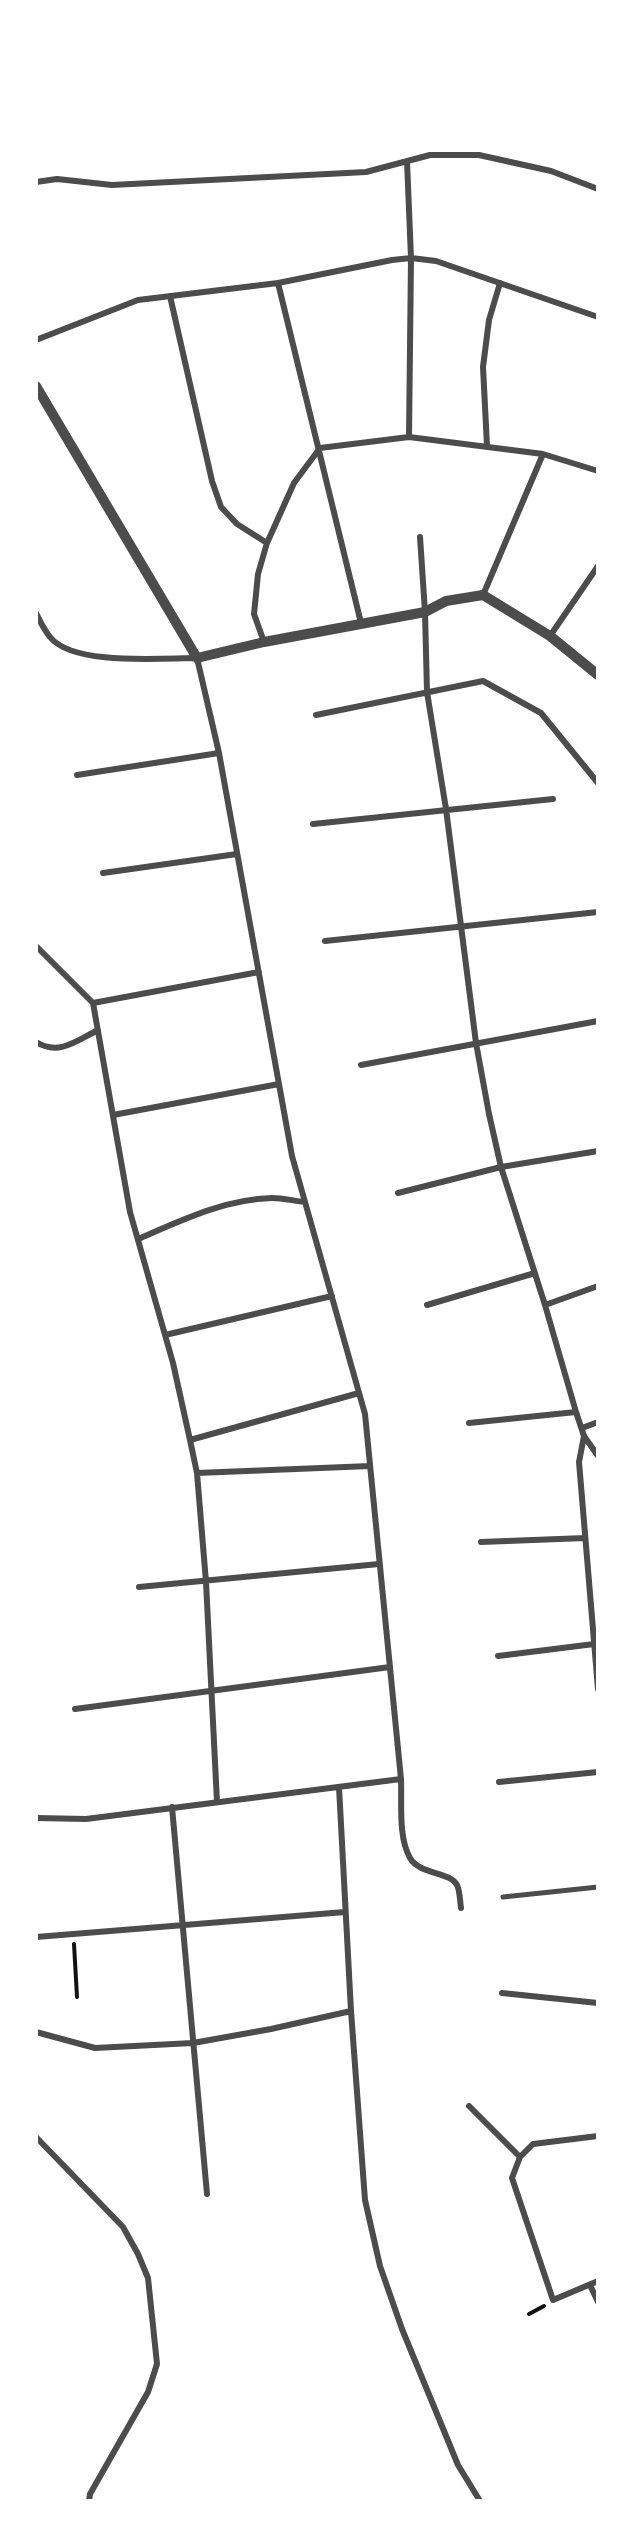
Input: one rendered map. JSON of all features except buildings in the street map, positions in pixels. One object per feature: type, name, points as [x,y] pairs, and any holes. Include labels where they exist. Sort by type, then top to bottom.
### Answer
[{"type":"street","points":[[36,182],[57,179],[112,185],[366,172],[430,154],[479,155],[551,171],[598,189]]},
{"type":"street","points":[[407,162],[411,258],[409,437]]},
{"type":"street","points":[[36,340],[138,300],[278,283],[411,258],[436,261],[598,317]]},
{"type":"street","points":[[278,283],[362,623]]},
{"type":"street","points":[[487,447],[483,367],[489,320],[500,283]]},
{"type":"street","points":[[170,296],[212,481],[221,507],[237,524],[267,543]]},
{"type":"street","points":[[36,386],[197,658],[219,753],[292,1156],[364,1414],[401,1779],[404,1838],[410,1858],[419,1867],[451,1879],[458,1886],[461,1908]]},
{"type":"street","points":[[264,642],[254,614],[258,574],[267,543],[294,483],[320,448],[409,437],[543,454],[598,471]]},
{"type":"street","points":[[483,595],[543,454]]},
{"type":"street","points":[[420,537],[427,692],[446,809],[476,1043],[501,1167],[584,1437],[579,1462],[598,1689]]},
{"type":"street","points":[[550,636],[598,566]]},
{"type":"street","points":[[36,613],[50,638],[70,651],[92,657],[197,658],[264,642],[425,612],[446,601],[483,595],[550,636],[598,675]]},
{"type":"street","points":[[316,715],[483,681],[541,713],[598,783]]},
{"type":"street","points":[[77,775],[219,753]]},
{"type":"street","points":[[314,824],[553,800]]},
{"type":"street","points":[[103,873],[237,854]]},
{"type":"street","points":[[325,941],[598,912]]},
{"type":"street","points":[[36,946],[93,1004],[130,1212],[165,1335],[197,1473],[206,1582],[217,1802]]},
{"type":"street","points":[[93,1004],[259,972]]},
{"type":"street","points":[[361,1065],[598,1021]]},
{"type":"street","points":[[36,1042],[48,1049],[63,1047],[98,1030]]},
{"type":"street","points":[[113,1115],[279,1084]]},
{"type":"street","points":[[398,1193],[501,1167],[598,1151]]},
{"type":"street","points":[[138,1239],[204,1211],[248,1201],[273,1198],[305,1202]]},
{"type":"street","points":[[427,1305],[535,1273]]},
{"type":"street","points":[[545,1305],[598,1286]]},
{"type":"street","points":[[165,1335],[332,1296]]},
{"type":"street","points":[[190,1440],[359,1393]]},
{"type":"street","points":[[469,1423],[576,1412]]},
{"type":"street","points":[[582,1428],[598,1422]]},
{"type":"street","points":[[584,1437],[598,1456]]},
{"type":"street","points":[[197,1473],[370,1466]]},
{"type":"street","points":[[481,1542],[585,1538]]},
{"type":"street","points":[[139,1587],[379,1564]]},
{"type":"street","points":[[498,1656],[594,1644]]},
{"type":"street","points":[[75,1709],[390,1667]]},
{"type":"street","points":[[499,1782],[598,1772]]},
{"type":"street","points":[[36,1818],[86,1819],[401,1779]]},
{"type":"street","points":[[339,1787],[351,2011],[365,2200],[380,2266],[402,2329],[458,2465],[480,2501]]},
{"type":"street","points":[[172,1808],[207,2194]]},
{"type":"street","points":[[503,1897],[598,1887]]},
{"type":"street","points":[[36,1937],[345,1912]]},
{"type":"street","points":[[502,1993],[598,2003]]},
{"type":"street","points":[[36,2032],[95,2048],[193,2043],[351,2011]]},
{"type":"street","points":[[469,2106],[520,2157]]},
{"type":"street","points":[[598,2136],[533,2144],[520,2157],[512,2178],[553,2300],[598,2281]]},
{"type":"street","points":[[36,2137],[123,2227],[148,2278],[157,2364],[148,2392],[90,2494],[89,2501]]},
{"type":"street","points":[[590,2285],[598,2302]]},
{"type":"path","points":[[73,1934],[77,1997]]}]
